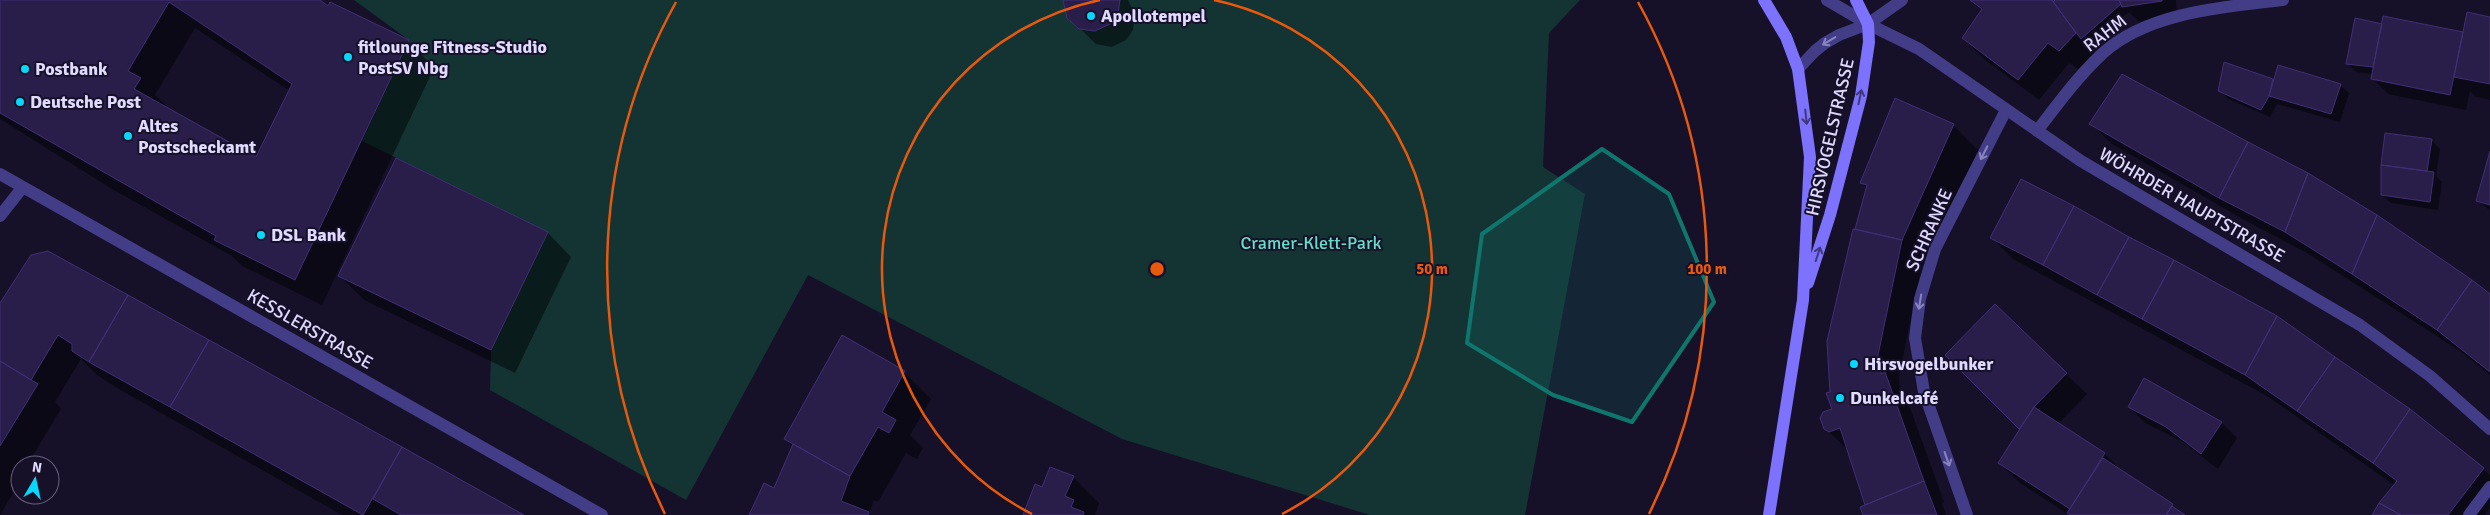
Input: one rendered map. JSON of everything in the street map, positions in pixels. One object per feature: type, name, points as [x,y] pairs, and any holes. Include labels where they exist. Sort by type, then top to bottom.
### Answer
[{"type":"main road","points":[[1764,0],[1786,37],[1798,69]]},
{"type":"main road","points":[[1856,0],[1868,24]]},
{"type":"main road","name":"HIRSVOGELSTRASSE","points":[[1803,300],[1830,215],[1860,96],[1869,42],[1868,24]]},
{"type":"main road","name":"HIRSVOGELSTRASSE","points":[[1769,515],[1803,300],[1810,157],[1798,69]]},
{"type":"street","name":"WÖHRDER HAUPTSTRASSE","points":[[1826,0],[1868,24],[1919,49],[2081,162],[2360,325],[2430,376],[2490,429]]},
{"type":"street","points":[[1868,24],[1902,0]]},
{"type":"street","name":"RAHM","points":[[2037,131],[2071,88],[2104,51],[2144,25],[2204,12],[2282,0]]},
{"type":"street","name":"HIRSVOGELSTRASSE","points":[[1798,69],[1814,50],[1839,35],[1868,24]]},
{"type":"street","name":"SCHRANKE","points":[[1967,515],[1924,392],[1915,338],[1920,299],[1935,249],[2006,110]]},
{"type":"street","name":"KESSLERSTRASSE","points":[[0,174],[602,515]]},
{"type":"street","points":[[0,216],[22,188]]},
{"type":"street","points":[[2469,515],[2490,487]]},
{"type":"highlighted area","points":[[1602,149],[1669,194],[1714,302],[1632,422],[1553,395],[1467,343],[1482,234]]},
{"type":"green space","name":"Cramer-Klett-Park","points":[[354,0],[1580,0],[1549,33],[1543,167],[1585,194],[1525,515],[1370,515],[1122,439],[808,275],[686,500],[490,390],[491,350],[548,232],[362,141],[409,40]]},
{"type":"building","name":"Altes Postscheckamt","points":[[0,0],[320,0],[328,6],[330,2],[409,40],[295,280],[214,240],[216,236],[0,113]],"holes":[[[169,2],[292,84],[256,157],[134,89],[141,78],[128,71]]]},
{"type":"building","name":"Apollotempel","points":[[1063,0],[1120,0],[1118,14],[1110,24],[1095,31],[1079,29],[1067,18]]},
{"type":"building","points":[[1970,0],[2052,0],[2076,33],[2059,51],[2048,43],[2018,80],[1962,38],[1982,9]]},
{"type":"building","points":[[2055,0],[2119,0],[2121,4],[2081,39],[2053,2]]},
{"type":"building","points":[[2119,0],[2162,0],[2162,1],[2122,7]]},
{"type":"building","points":[[2467,12],[2490,17],[2490,84],[2454,77]]},
{"type":"building","points":[[2383,16],[2463,32],[2450,95],[2371,79]]},
{"type":"building","points":[[2355,18],[2382,24],[2373,67],[2346,64]]},
{"type":"building","points":[[2224,62],[2273,79],[2269,96],[2261,110],[2218,91]]},
{"type":"building","points":[[2278,65],[2341,84],[2331,114],[2269,96]]},
{"type":"building","points":[[2122,74],[2248,142],[2219,198],[2089,124]]},
{"type":"building","points":[[1895,98],[1954,124],[1902,240],[1855,229],[1867,185],[1860,183]]},
{"type":"building","points":[[2385,133],[2432,139],[2427,171],[2381,165]]},
{"type":"building","points":[[2248,142],[2308,173],[2285,232],[2219,198]]},
{"type":"building","points":[[2490,151],[2490,205],[2476,201]]},
{"type":"building","points":[[396,158],[548,232],[491,350],[338,276]]},
{"type":"building","points":[[2381,165],[2434,172],[2430,202],[2381,195]]},
{"type":"building","points":[[2308,173],[2377,215],[2352,274],[2285,232]]},
{"type":"building","points":[[2021,179],[2074,206],[2043,265],[1990,238]]},
{"type":"building","points":[[2074,206],[2129,237],[2097,295],[2043,265]]},
{"type":"building","points":[[2377,215],[2472,280],[2437,330],[2352,274]]},
{"type":"building","name":"Hirsvogelbunker","points":[[1853,229],[1902,240],[1878,355],[1881,374],[1885,372],[1924,481],[1865,505],[1840,428],[1829,432],[1824,429],[1820,418],[1823,412],[1832,409],[1826,393],[1830,392],[1827,341]]},
{"type":"building","points":[[2129,237],[2174,260],[2142,319],[2097,295]]},
{"type":"building","points":[[48,251],[128,295],[89,362],[72,351],[72,344],[58,335],[31,380],[0,361],[0,303],[31,255]]},
{"type":"building","points":[[2174,260],[2277,316],[2245,375],[2142,319]]},
{"type":"building","points":[[2472,280],[2490,294],[2490,372],[2437,330]]},
{"type":"building","points":[[128,295],[209,340],[170,407],[89,362]]},
{"type":"building","points":[[1995,304],[2067,373],[2034,407],[2019,429],[1945,355]]},
{"type":"building","points":[[2277,316],[2335,357],[2297,411],[2245,375]]},
{"type":"building","points":[[842,335],[905,371],[882,412],[896,420],[889,433],[878,427],[850,476],[784,439]]},
{"type":"building","points":[[209,340],[402,447],[363,515],[170,407]]},
{"type":"building","points":[[2335,357],[2410,409],[2373,463],[2297,411]]},
{"type":"building","points":[[0,361],[38,384],[0,446]]},
{"type":"building","points":[[2144,378],[2222,422],[2201,454],[2166,427],[2128,407]]},
{"type":"building","points":[[2034,407],[2105,453],[2070,509],[1998,463]]},
{"type":"building","points":[[2410,409],[2484,468],[2448,515],[2401,515],[2379,503],[2397,481],[2373,463]]},
{"type":"building","points":[[793,444],[850,476],[841,501],[869,512],[868,515],[749,515],[764,483],[774,488]]},
{"type":"building","points":[[402,447],[524,515],[401,515],[373,499]]},
{"type":"building","points":[[2103,458],[2173,504],[2166,515],[2070,515],[2067,513]]},
{"type":"building","points":[[1050,467],[1074,476],[1065,496],[1074,500],[1071,507],[1084,512],[1083,515],[1023,515],[1035,484],[1042,487]]},
{"type":"building","points":[[1924,481],[1937,515],[1863,515],[1860,507]]},
{"type":"building","points":[[2379,503],[2401,515],[2372,515]]},
{"type":"building","points":[[2172,506],[2185,515],[2166,515]]},
{"type":"place","name":"Apollotempel","points":[[1091,16]]},
{"type":"place","name":"fitlounge Fitness-Studio PostSV Nbg","points":[[348,57]]},
{"type":"place","name":"Postbank","points":[[25,69]]},
{"type":"place","name":"Deutsche Post","points":[[20,102]]},
{"type":"place","name":"Altes Postscheckamt","points":[[128,136]]},
{"type":"place","name":"DSL Bank","points":[[261,235]]},
{"type":"place","name":"Hirsvogelbunker","points":[[1854,364]]},
{"type":"place","name":"Dunkelcafé","points":[[1840,398]]}]
